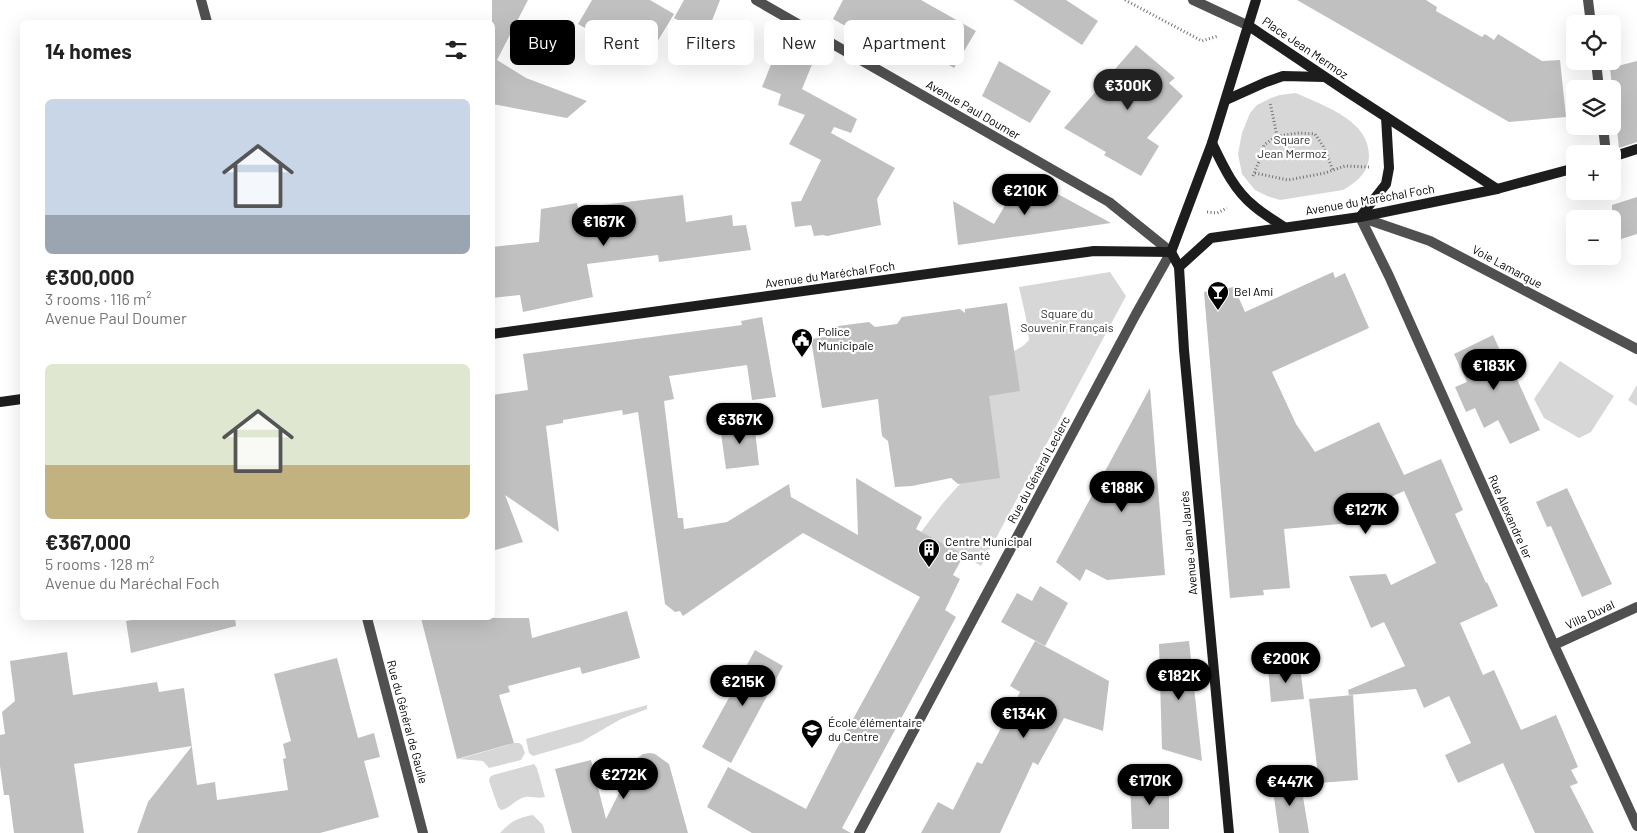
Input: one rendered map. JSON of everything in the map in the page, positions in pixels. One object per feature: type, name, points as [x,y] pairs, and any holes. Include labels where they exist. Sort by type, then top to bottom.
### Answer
[{"type":"main road","points":[[1249,26],[1256,0]]},
{"type":"main road","name":"Place Jean Mermoz","points":[[1171,252],[1212,143],[1249,26],[1497,189]]},
{"type":"main road","points":[[1226,100],[1283,76],[1324,77]]},
{"type":"main road","points":[[1360,217],[1386,184],[1389,168],[1386,117]]},
{"type":"main road","points":[[1212,143],[1227,172],[1242,194],[1254,206],[1284,227]]},
{"type":"main road","points":[[1621,154],[1637,149]]},
{"type":"main road","name":"Avenue du Maréchal Foch","points":[[1179,268],[1211,238],[1360,217],[1497,189],[1566,170]]},
{"type":"main road","name":"Avenue du Maréchal Foch","points":[[495,334],[1094,251],[1171,252]]},
{"type":"main road","name":"Avenue Jean Jaurès","points":[[1171,252],[1179,268],[1184,350],[1229,833]]},
{"type":"main road","points":[[0,402],[20,399]]},
{"type":"street","points":[[201,0],[206,20]]},
{"type":"street","name":"Avenue Paul Doumer","points":[[756,0],[1109,202],[1171,252]]},
{"type":"street","points":[[1193,0],[1249,26]]},
{"type":"street","points":[[1588,0],[1590,15]]},
{"type":"street","name":"Voie Lamarque","points":[[1360,217],[1430,241],[1637,349]]},
{"type":"street","name":"Rue Alexandre Ier","points":[[1360,217],[1389,276],[1637,826]]},
{"type":"street","name":"Rue du Général Leclerc","points":[[859,833],[1136,314],[1171,252]]},
{"type":"street","name":"Villa Duval","points":[[1554,645],[1637,607]]},
{"type":"street","name":"Rue du Général de Gaulle","points":[[368,620],[423,833]]},
{"type":"path","points":[[1125,0],[1202,41],[1249,26]]},
{"type":"path","points":[[1266,82],[1277,136]]},
{"type":"path","points":[[1190,201],[1204,211],[1217,213],[1225,210],[1242,194],[1255,174],[1264,145],[1277,136],[1299,132],[1315,134],[1323,146],[1333,170]]},
{"type":"path","points":[[1255,174],[1288,180],[1325,173],[1345,166],[1389,168]]},
{"type":"green space","name":"Square Jean Mermoz","points":[[1296,93],[1331,109],[1353,123],[1367,143],[1369,155],[1367,167],[1361,176],[1343,190],[1280,200],[1255,190],[1242,174],[1238,154],[1242,133],[1250,113],[1257,105],[1280,95]]},
{"type":"green space","name":"Square du Souvenir Français","points":[[1110,272],[1126,296],[981,566],[921,532],[960,484],[968,431],[1014,351],[1029,340],[1019,287]]},
{"type":"green space","points":[[1560,361],[1614,396],[1591,432],[1579,438],[1544,418],[1534,399]]},
{"type":"green space","points":[[1637,385],[1637,406],[1628,400]]},
{"type":"green space","points":[[647,705],[647,709],[621,719],[581,742],[533,756],[529,753],[526,739]]},
{"type":"green space","points":[[514,743],[522,745],[525,753],[521,760],[489,768],[483,761],[459,759]]},
{"type":"green space","points":[[534,764],[537,768],[545,797],[525,797],[501,810],[498,807],[489,781],[490,777]]},
{"type":"green space","points":[[533,815],[543,825],[545,833],[500,833],[515,821]]},
{"type":"building","points":[[492,0],[528,0],[518,20],[510,20],[510,35],[497,60],[526,78],[587,101],[567,118],[495,105],[495,20],[492,20]]},
{"type":"building","points":[[592,0],[650,0],[674,14],[670,20],[668,20],[668,24],[658,40],[658,20],[585,20],[585,28],[578,24]]},
{"type":"building","points":[[684,0],[720,0],[712,20],[678,20],[674,18]]},
{"type":"building","points":[[843,0],[921,0],[956,20],[844,20],[844,25],[833,19]]},
{"type":"building","points":[[1013,0],[1066,0],[1098,21],[1082,45]]},
{"type":"building","points":[[1297,0],[1426,0],[1437,7],[1436,11],[1482,37],[1485,34],[1494,40],[1498,34],[1542,61],[1560,60],[1566,117],[1509,122]]},
{"type":"building","points":[[964,24],[976,31],[964,51]]},
{"type":"building","points":[[1136,45],[1175,78],[1169,83],[1183,96],[1147,138],[1159,146],[1141,176],[1104,155],[1106,152],[1064,128]]},
{"type":"building","points":[[999,61],[1051,91],[1030,123],[982,96]]},
{"type":"building","points":[[1637,61],[1637,142],[1621,147],[1621,145],[1619,145],[1618,135],[1621,135],[1621,80],[1611,80],[1610,70],[1621,70],[1621,65]]},
{"type":"building","points":[[771,65],[812,65],[802,89],[857,119],[851,133],[834,127],[831,133],[895,168],[877,199],[881,225],[827,236],[814,236],[811,225],[795,227],[791,202],[801,201],[821,160],[789,144],[805,115],[778,105],[781,94],[762,87]]},
{"type":"building","points":[[1023,175],[1111,223],[958,245],[953,201],[994,224]]},
{"type":"building","points":[[683,195],[686,222],[732,215],[733,226],[746,225],[751,250],[659,262],[658,255],[587,264],[593,297],[523,312],[520,295],[495,298],[495,247],[539,242],[541,209],[577,203],[578,208]]},
{"type":"building","points":[[1637,197],[1637,234],[1621,239],[1621,210],[1612,210],[1612,205]]},
{"type":"building","points":[[1333,272],[1335,278],[1345,273],[1369,328],[1272,372],[1296,424],[1315,452],[1379,422],[1404,475],[1441,459],[1463,510],[1455,514],[1498,606],[1460,623],[1483,675],[1494,670],[1521,730],[1556,715],[1578,767],[1571,770],[1578,783],[1570,786],[1594,833],[1535,833],[1503,763],[1458,783],[1445,755],[1471,743],[1449,696],[1424,708],[1416,689],[1349,695],[1348,690],[1405,666],[1384,622],[1371,628],[1349,576],[1386,574],[1391,585],[1436,563],[1404,491],[1358,512],[1362,522],[1284,529],[1290,588],[1263,590],[1264,595],[1230,598],[1204,292],[1234,287],[1245,312]]},
{"type":"building","points":[[1007,303],[1020,391],[989,396],[1000,478],[958,484],[951,478],[912,486],[895,487],[888,441],[882,436],[878,399],[822,408],[811,339],[838,335],[838,326],[869,322],[875,327],[897,324],[902,317],[960,309],[965,313],[965,309]]},
{"type":"building","points":[[762,317],[776,397],[752,400],[747,365],[669,376],[674,399],[664,401],[678,518],[683,518],[684,529],[727,522],[789,484],[791,497],[858,535],[856,478],[922,517],[916,529],[964,555],[953,575],[960,579],[945,610],[956,617],[842,828],[851,833],[752,833],[707,807],[728,767],[806,809],[836,750],[920,597],[803,533],[683,616],[680,611],[675,612],[665,604],[638,412],[623,415],[622,410],[563,420],[563,423],[546,426],[559,532],[505,495],[523,542],[495,550],[495,395],[528,390],[523,354],[742,325],[741,321]]},
{"type":"building","points":[[1493,335],[1513,379],[1516,377],[1540,430],[1510,444],[1498,420],[1484,428],[1475,408],[1466,412],[1455,387],[1467,382],[1454,354]]},
{"type":"building","points":[[1150,388],[1165,575],[1107,580],[1086,569],[1080,581],[1056,562]]},
{"type":"building","points":[[754,422],[759,465],[726,469],[720,426]]},
{"type":"building","points":[[1567,488],[1612,584],[1582,597],[1551,526],[1547,527],[1536,502]]},
{"type":"building","points":[[1040,586],[1068,603],[1045,646],[1001,622],[1017,593],[1032,601]]},
{"type":"building","points":[[627,611],[640,658],[582,674],[580,667],[508,686],[510,692],[499,695],[514,743],[457,759],[422,620],[529,618],[532,638]]},
{"type":"building","points":[[235,620],[236,626],[131,653],[126,621]]},
{"type":"building","points":[[1035,641],[1109,681],[1103,731],[1064,718],[1038,765],[1033,762],[1000,833],[921,833],[938,802],[953,810],[977,762],[982,764],[1020,692],[1010,686]]},
{"type":"building","points":[[1189,641],[1202,761],[1162,749],[1159,644]]},
{"type":"building","points":[[755,650],[783,666],[731,763],[702,747]]},
{"type":"building","points":[[67,652],[73,695],[157,682],[159,692],[184,688],[192,746],[74,764],[84,833],[14,833],[9,795],[4,795],[0,766],[0,735],[5,734],[2,712],[15,701],[10,661]]},
{"type":"building","points":[[337,658],[358,738],[374,733],[380,757],[364,761],[379,817],[320,833],[137,833],[148,802],[192,746],[197,785],[215,782],[217,800],[288,790],[283,759],[286,758],[283,744],[291,741],[274,674]]},
{"type":"building","points":[[1300,667],[1304,699],[1271,702],[1268,668]]},
{"type":"building","points":[[1353,695],[1358,780],[1319,783],[1309,699]]},
{"type":"building","points":[[643,754],[655,754],[669,764],[688,833],[572,833],[555,769],[591,760],[606,819],[636,759]]},
{"type":"building","points":[[1300,779],[1309,833],[1279,833],[1272,783]]},
{"type":"building","points":[[1169,782],[1169,829],[1132,829],[1130,783]]},
{"type":"place","name":"Bel Ami","points":[[1218,311]]},
{"type":"place","name":"Police Municipale","points":[[802,358]]},
{"type":"place","name":"Centre Municipal de Santé","points":[[929,568]]},
{"type":"place","name":"École élémentaire du Centre","points":[[812,749]]}]
